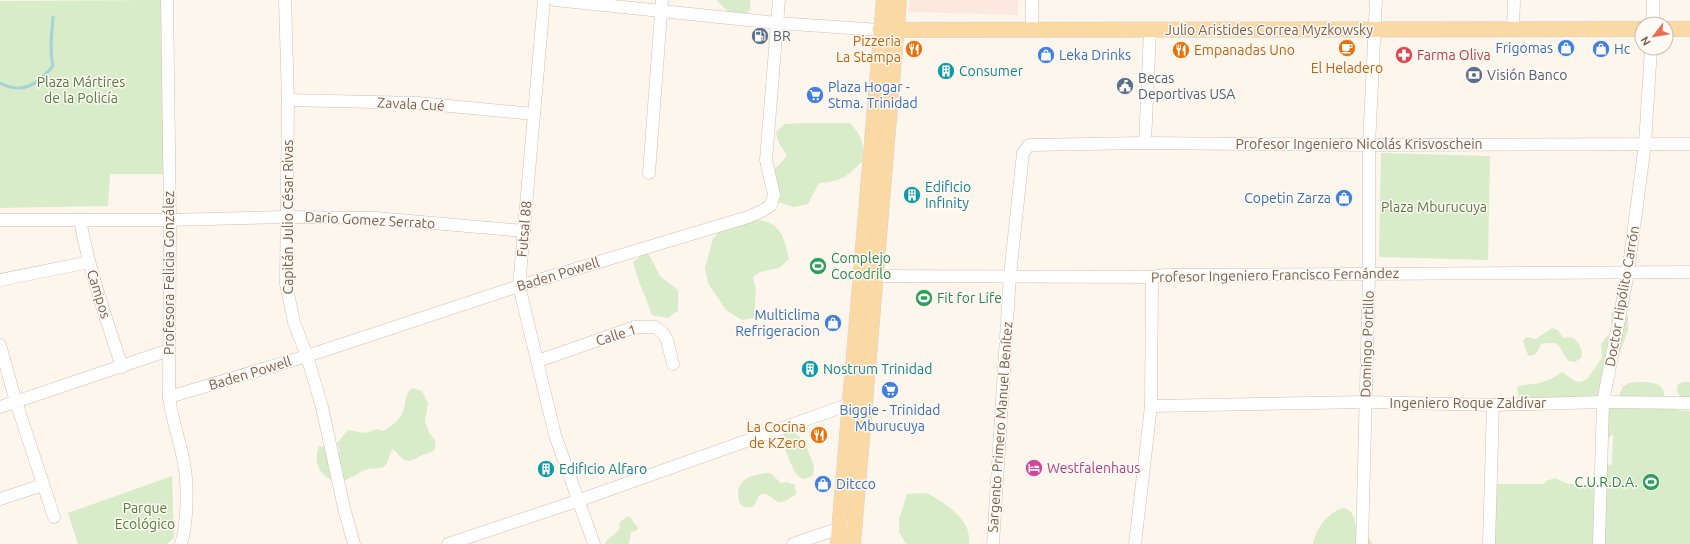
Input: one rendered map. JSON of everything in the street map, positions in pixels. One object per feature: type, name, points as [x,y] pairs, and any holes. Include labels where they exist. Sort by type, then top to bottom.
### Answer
[{"type":"main road","points":[[838,544],[880,30],[884,0]]},
{"type":"main road","points":[[854,544],[899,0]]},
{"type":"main road","name":"Julio Aristides Correa Myzkowsky","points":[[880,30],[1032,31],[1634,29]]},
{"type":"main road","points":[[1674,29],[1690,29]]},
{"type":"main road","points":[[871,147],[886,149]]},
{"type":"street","name":"Profesora Felicia González","points":[[167,0],[170,220],[169,397],[171,414],[185,470],[186,521],[181,544]]},
{"type":"street","name":"Capitán Julio César Rivas","points":[[285,0],[288,100],[286,284],[294,322],[307,356],[322,407],[344,508],[354,544]]},
{"type":"street","name":"Futsal 88","points":[[544,0],[520,286],[555,435],[580,500],[594,544]]},
{"type":"street","points":[[555,0],[662,5],[777,23],[880,30]]},
{"type":"street","name":"Baden Powell","points":[[169,397],[307,356],[520,286],[748,217],[762,211],[771,205],[774,195],[766,160],[779,0]]},
{"type":"street","points":[[1032,0],[1032,31]]},
{"type":"street","name":"Domingo Portillo","points":[[1362,544],[1369,274],[1369,145],[1376,0]]},
{"type":"street","points":[[1513,29],[1514,0]]},
{"type":"street","points":[[1653,0],[1653,16]]},
{"type":"street","points":[[649,172],[662,5]]},
{"type":"street","points":[[1145,144],[1150,30]]},
{"type":"street","name":"Doctor Hipólito Carrón","points":[[1599,544],[1603,402],[1628,273],[1645,144],[1650,56]]},
{"type":"street","name":"Zavala Cué","points":[[288,100],[418,103],[534,114]]},
{"type":"street","name":"Profesor Ingeniero Nicolás Krisvoschein","points":[[1029,145],[1690,144]]},
{"type":"street","name":"Sargento Primero Manuel Benítez","points":[[993,544],[1010,275],[1023,153],[1029,145]]},
{"type":"street","name":"Dario Gomez Serrato","points":[[0,220],[170,220],[286,217],[376,218],[524,231]]},
{"type":"street","name":"Campos","points":[[80,220],[83,242],[122,367]]},
{"type":"street","points":[[0,280],[89,262]]},
{"type":"street","name":"Profesor Ingeniero Francisco Fernández","points":[[860,276],[1010,275],[1152,277],[1164,275],[1690,272]]},
{"type":"street","points":[[1135,544],[1151,406],[1152,277]]},
{"type":"street","name":"Calle 1","points":[[538,361],[635,327],[655,327],[662,332],[667,340],[673,364]]},
{"type":"street","points":[[0,345],[16,402],[54,517]]},
{"type":"street","points":[[0,407],[170,350]]},
{"type":"street","name":"Ingeniero Roque Zaldívar","points":[[1151,406],[1366,402],[1493,406],[1603,402],[1690,403]]},
{"type":"street","points":[[448,544],[580,500],[850,404],[865,405]]},
{"type":"street","points":[[1489,544],[1493,406]]},
{"type":"street","points":[[0,499],[43,485]]},
{"type":"street","points":[[793,544],[855,523]]},
{"type":"shaded area","points":[[909,0],[1018,0],[1018,15],[908,12]]},
{"type":"green space","name":"Plaza Mártires de la Policía","points":[[161,0],[164,174],[110,174],[108,206],[0,208],[0,1]]},
{"type":"green space","points":[[716,0],[750,0],[750,10],[744,16],[733,16]]},
{"type":"green space","points":[[850,123],[860,136],[863,149],[863,161],[844,177],[834,181],[819,183],[808,204],[794,207],[775,201],[768,172],[778,166],[787,156],[778,141],[776,132],[785,124]]},
{"type":"green space","name":"Plaza Mburucuya","points":[[1381,153],[1490,156],[1488,260],[1379,257]]},
{"type":"green space","points":[[748,217],[767,222],[778,229],[784,240],[789,259],[779,268],[760,272],[753,277],[756,290],[754,318],[742,320],[726,310],[708,283],[705,268],[713,239],[723,226]]},
{"type":"green space","points":[[647,251],[660,276],[678,290],[678,311],[668,318],[652,315],[639,282],[633,262]]},
{"type":"green space","points":[[1614,310],[1623,310],[1628,317],[1628,330],[1604,398],[1538,410],[1526,405],[1518,394],[1518,386],[1539,383],[1551,379],[1562,372],[1575,381],[1580,382],[1587,379],[1602,358],[1601,345],[1605,338],[1612,332],[1611,314]]},
{"type":"green space","points":[[1552,328],[1558,330],[1563,338],[1567,337],[1576,340],[1582,352],[1581,358],[1575,362],[1569,361],[1559,346],[1554,343],[1541,344],[1535,354],[1531,356],[1528,355],[1523,341],[1524,339],[1527,337],[1536,339]]},
{"type":"green space","points":[[1639,382],[1659,385],[1664,391],[1663,402],[1665,406],[1677,410],[1690,411],[1690,544],[1492,544],[1492,484],[1544,484],[1546,481],[1555,478],[1568,484],[1594,484],[1594,486],[1606,464],[1612,465],[1613,435],[1606,438],[1601,416],[1619,396],[1623,386],[1629,383]]},
{"type":"green space","points":[[1682,382],[1690,382],[1690,403],[1678,394],[1678,385]]},
{"type":"green space","points":[[412,388],[422,391],[428,403],[425,422],[430,434],[436,442],[434,451],[407,461],[393,449],[385,466],[381,468],[368,469],[340,482],[328,478],[321,472],[317,460],[319,446],[340,452],[337,443],[348,430],[366,433],[376,429],[383,431],[400,418],[406,397]]},
{"type":"green space","points":[[789,429],[802,439],[814,466],[813,475],[808,478],[801,478],[795,472],[782,441],[785,432]]},
{"type":"green space","points":[[770,473],[781,483],[787,482],[795,485],[796,494],[784,502],[779,502],[765,494],[762,494],[758,497],[753,507],[744,507],[740,504],[738,496],[740,485],[748,478]]},
{"type":"green space","name":"Parque Ecológico","points":[[172,476],[174,538],[167,544],[78,544],[68,513]]},
{"type":"green space","points":[[927,493],[945,504],[960,517],[969,534],[969,544],[906,544],[899,532],[899,519],[907,494]]},
{"type":"green space","points":[[1342,508],[1350,511],[1352,514],[1357,535],[1365,539],[1370,539],[1372,544],[1313,544],[1314,538],[1323,522]]},
{"type":"green space","points":[[629,516],[638,528],[637,530],[631,532],[629,544],[605,544],[620,528],[619,524],[622,520]]},
{"type":"waterway","points":[[0,83],[16,88],[30,86],[42,78],[53,66],[51,48],[53,17]]},
{"type":"place","name":"BR","points":[[760,36]]},
{"type":"place","name":"El Heladero","points":[[1347,48]]},
{"type":"place","name":"Frigomas","points":[[1566,48]]},
{"type":"place","name":"Pizzeria La Stampa","points":[[914,49]]},
{"type":"place","name":"Hc","points":[[1601,49]]},
{"type":"place","name":"Empanadas Uno","points":[[1181,50]]},
{"type":"place","name":"Leka Drinks","points":[[1046,55]]},
{"type":"place","name":"Farma Oliva","points":[[1404,55]]},
{"type":"place","name":"Consumer","points":[[946,71]]},
{"type":"place","name":"Visión Banco","points":[[1474,75]]},
{"type":"place","name":"Becas Deportivas USA","points":[[1125,86]]},
{"type":"place","name":"Plaza Hogar - Stma. Trinidad","points":[[815,95]]},
{"type":"place","name":"Edificio Infinity","points":[[912,195]]},
{"type":"place","name":"Copetin Zarza","points":[[1344,198]]},
{"type":"place","name":"Complejo Cocodrilo","points":[[818,266]]},
{"type":"place","name":"Fit for Life","points":[[924,298]]},
{"type":"place","name":"Multiclima Refrigeracion","points":[[833,323]]},
{"type":"place","name":"Nostrum Trinidad","points":[[810,369]]},
{"type":"place","name":"Biggie - Trinidad Mburucuya","points":[[890,390]]},
{"type":"place","name":"La Cocina de KZero","points":[[819,435]]},
{"type":"place","name":"Westfalenhaus","points":[[1034,468]]},
{"type":"place","name":"Edificio Alfaro","points":[[546,469]]},
{"type":"place","name":"C.U.R.D.A.","points":[[1651,482]]},
{"type":"place","name":"Ditcco","points":[[823,484]]}]
